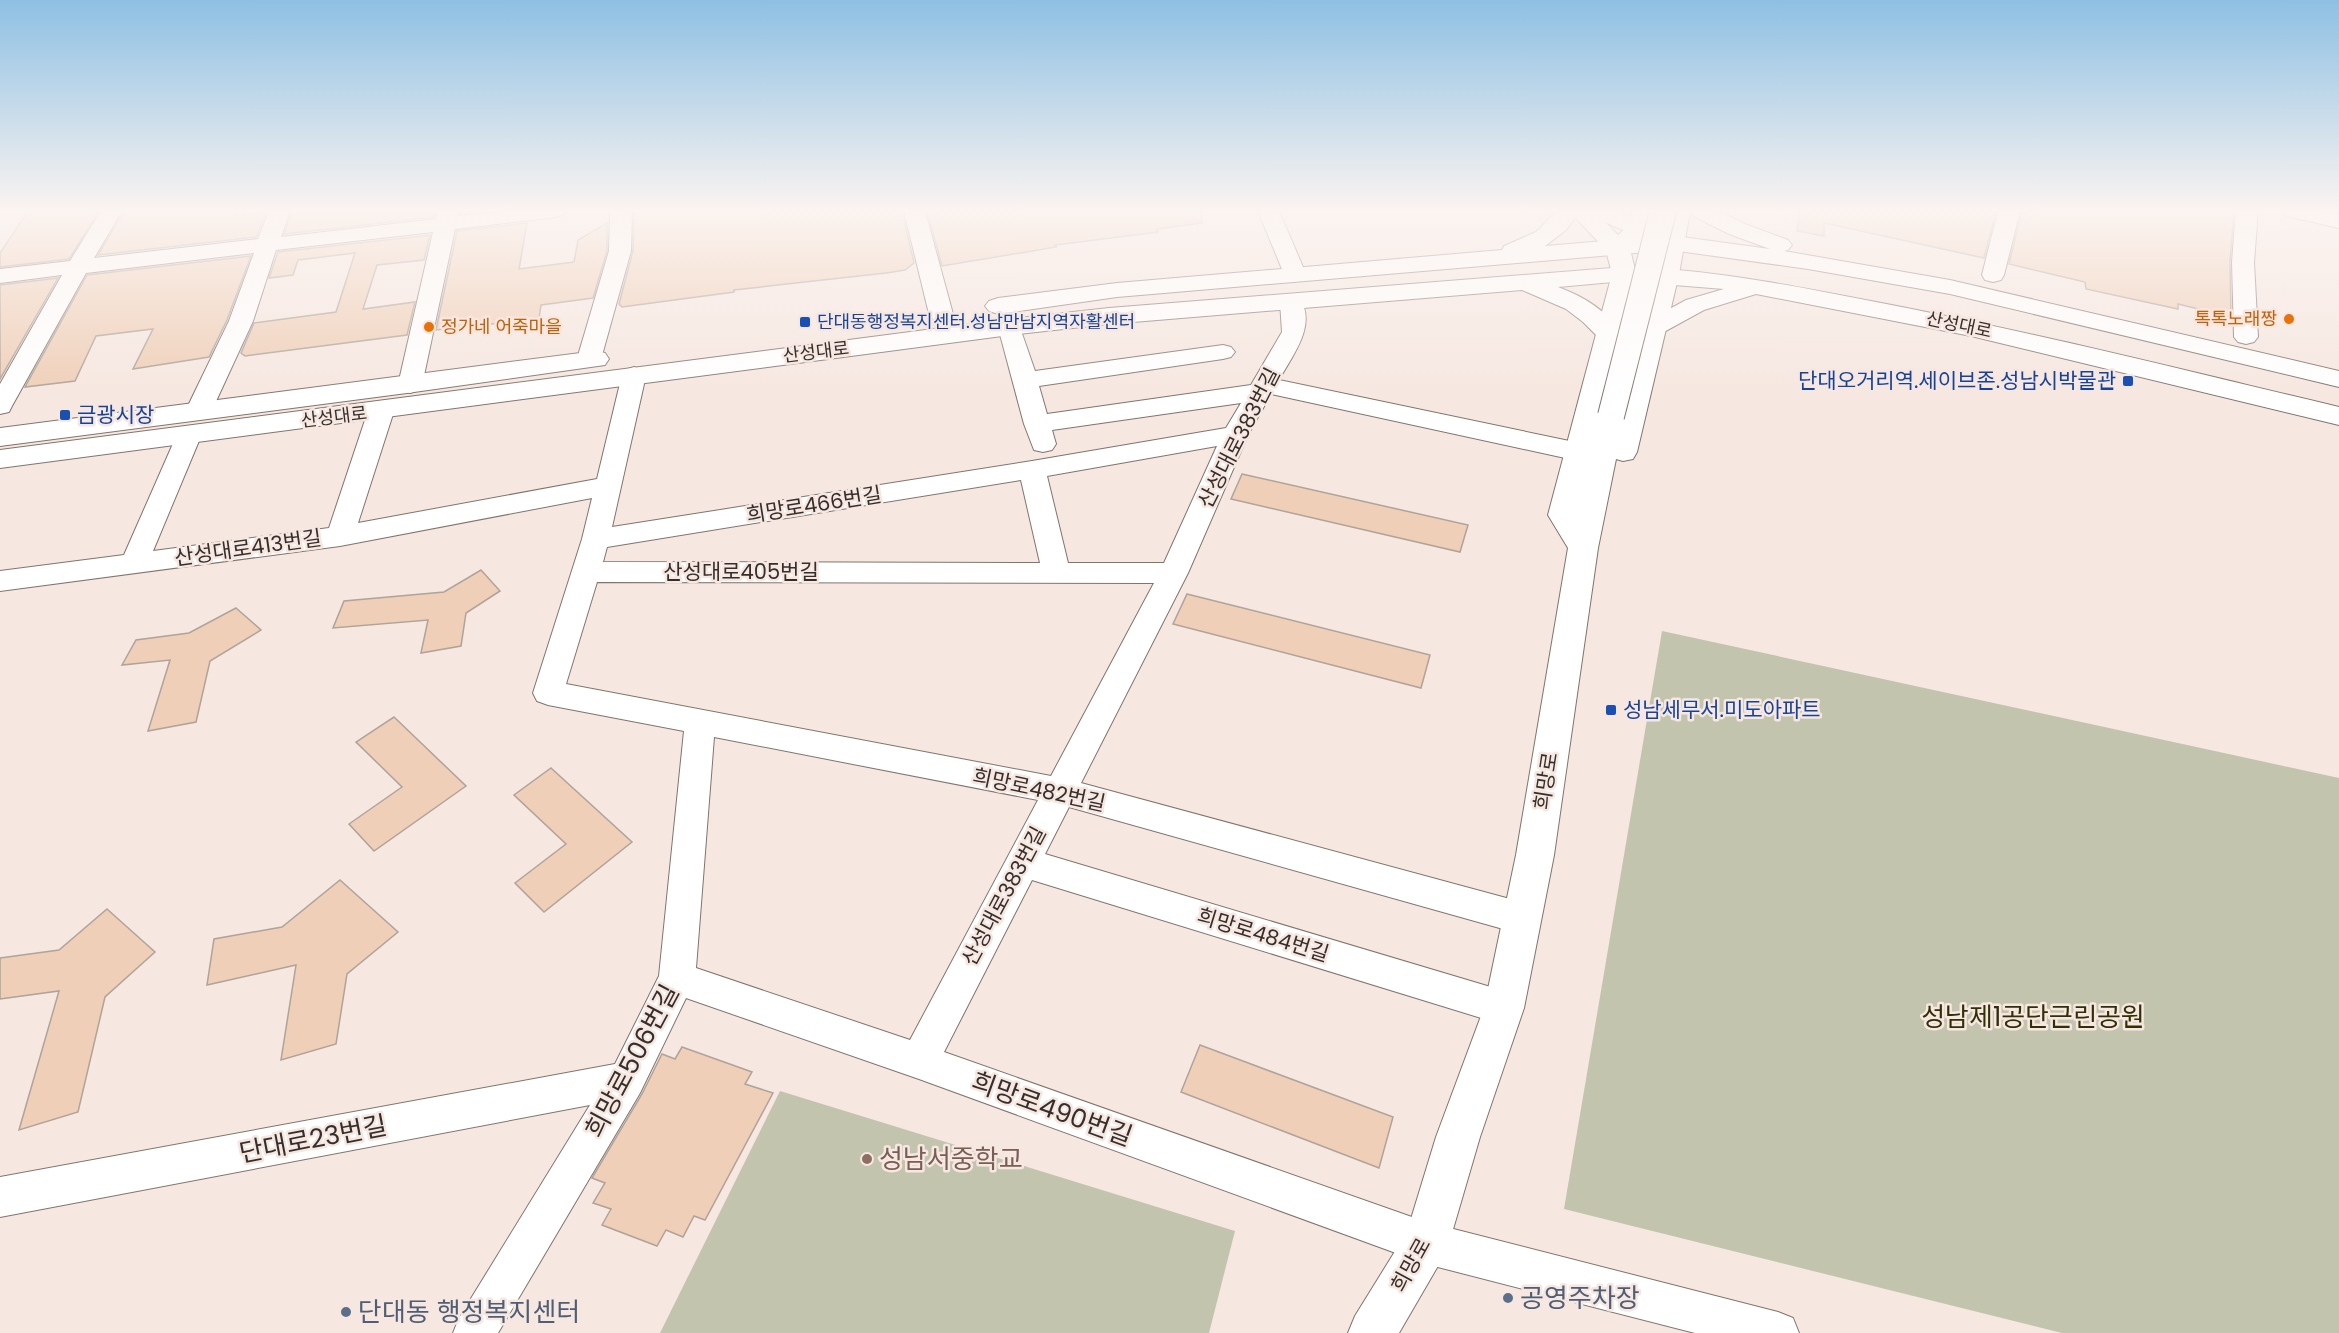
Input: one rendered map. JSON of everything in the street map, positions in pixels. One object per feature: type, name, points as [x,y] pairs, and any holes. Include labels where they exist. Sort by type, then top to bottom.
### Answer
[{"type":"main road","name":"산성대로","points":[[0,459],[381,411],[634,375],[1109,316],[1387,273]]},
{"type":"main road","name":"희망로","points":[[1372,1333],[1426,1243],[1458,1137],[1504,1008],[1535,855],[1583,548],[1611,416],[1647,273]]},
{"type":"main road","name":"산성대로","points":[[1872,273],[1950,287],[2339,379]]},
{"type":"main road","points":[[1985,273],[2246,337],[2305,371]]},
{"type":"main road","name":"산성대로","points":[[0,436],[410,385],[529,366],[1117,290],[1520,283],[1624,274],[1667,274],[1959,324],[2339,416]]},
{"type":"main road","points":[[1624,274],[1563,515],[1583,548],[1606,520],[1667,274]]},
{"type":"main road","points":[[1520,283],[1573,301],[1596,318],[1609,333]]},
{"type":"main road","points":[[1653,328],[1695,305],[1759,288]]},
{"type":"street","points":[[0,276],[24,273]]},
{"type":"street","points":[[0,406],[75,273]]},
{"type":"street","points":[[199,410],[241,321],[258,273]]},
{"type":"street","points":[[410,385],[434,273]]},
{"type":"street","points":[[588,359],[613,273]]},
{"type":"street","points":[[930,273],[941,314]]},
{"type":"street","name":"산성대로383번길","points":[[919,1061],[1174,573],[1235,435],[1294,332],[1293,288],[1288,273]]},
{"type":"street","points":[[2243,273],[2246,337]]},
{"type":"street","points":[[1010,327],[1037,424],[1041,469],[1057,574],[1174,573]]},
{"type":"street","points":[[1025,380],[1223,352]]},
{"type":"street","points":[[586,572],[609,486],[634,375]]},
{"type":"street","points":[[1037,424],[1262,388],[1579,452]]},
{"type":"street","name":"산성대로413번길","points":[[0,581],[340,536],[381,411]]},
{"type":"street","name":"희망로466번길","points":[[596,539],[1041,469],[1235,435]]},
{"type":"street","points":[[134,563],[188,436]]},
{"type":"street","points":[[340,536],[609,486]]},
{"type":"street","name":"산성대로405번길","points":[[586,572],[1057,574]]},
{"type":"street","name":"희망로482번길","points":[[586,572],[548,693],[700,724],[1060,791],[1521,918]]},
{"type":"street","name":"희망로506번길","points":[[474,1333],[627,1080],[677,978],[700,724]]},
{"type":"street","name":"희망로484번길","points":[[1022,862],[1504,1008]]},
{"type":"street","name":"희망로490번길","points":[[677,978],[919,1061],[1426,1243],[1770,1332]]},
{"type":"street","name":"단대로23번길","points":[[0,1197],[627,1080]]},
{"type":"green space","name":"성남제1공단근린공원","points":[[1662,631],[2339,778],[2339,1333],[2062,1333],[1564,1209]]},
{"type":"green space","points":[[780,1091],[1235,1231],[1209,1333],[660,1333]]},
{"type":"building","points":[[245,273],[227,320],[209,357],[133,369],[153,329],[96,336],[75,381],[25,387],[87,275]]},
{"type":"building","points":[[271,273],[294,273],[293,275],[269,278]]},
{"type":"building","points":[[348,273],[374,273],[363,309],[415,302],[407,335],[245,356],[241,353],[254,323],[336,312]]},
{"type":"building","points":[[448,273],[600,273],[593,298],[541,305],[539,319],[436,330]]},
{"type":"building","points":[[627,273],[884,273],[734,290],[734,292],[622,307],[619,304]]},
{"type":"building","points":[[2048,273],[2230,273],[2231,317],[2178,304],[2178,309],[2086,289],[2085,282]]},
{"type":"building","points":[[58,278],[0,379],[0,285]]},
{"type":"building","points":[[1242,474],[1468,525],[1460,552],[1231,499]]},
{"type":"building","points":[[481,570],[500,591],[466,613],[461,646],[421,653],[428,620],[333,628],[344,601],[444,592]]},
{"type":"building","points":[[1187,594],[1430,655],[1421,688],[1173,624]]},
{"type":"building","points":[[236,608],[261,630],[210,661],[196,722],[148,731],[170,660],[122,665],[136,640],[189,633]]},
{"type":"building","points":[[394,717],[466,786],[374,851],[349,824],[402,787],[356,742]]},
{"type":"building","points":[[551,768],[632,842],[544,912],[515,883],[566,844],[514,795]]},
{"type":"building","points":[[340,880],[398,932],[347,974],[336,1044],[281,1060],[296,965],[207,985],[214,939],[282,927]]},
{"type":"building","points":[[107,909],[155,952],[105,997],[78,1112],[19,1130],[59,991],[0,999],[0,958],[59,950]]},
{"type":"building","points":[[1200,1045],[1393,1117],[1379,1168],[1181,1092]]},
{"type":"building","points":[[682,1047],[752,1072],[745,1084],[773,1093],[705,1220],[694,1216],[683,1237],[666,1230],[657,1246],[602,1225],[611,1209],[593,1203],[605,1183],[592,1178],[642,1094],[662,1054],[675,1059]]},
{"type":"place","name":"톡톡노래짱","points":[[2289,319]]},
{"type":"place","name":"단대동행정복지센터.성남만남지역자활센터","points":[[805,322]]},
{"type":"place","name":"정가네 어죽마을","points":[[429,327]]},
{"type":"place","name":"단대오거리역.세이브존.성남시박물관","points":[[2128,381]]},
{"type":"place","name":"금광시장","points":[[65,415]]},
{"type":"place","name":"성남세무서.미도아파트","points":[[1611,710]]},
{"type":"place","name":"성남서중학교","points":[[867,1159]]},
{"type":"place","name":"공영주차장","points":[[1508,1298]]},
{"type":"place","name":"단대동 행정복지센터","points":[[346,1312]]}]
